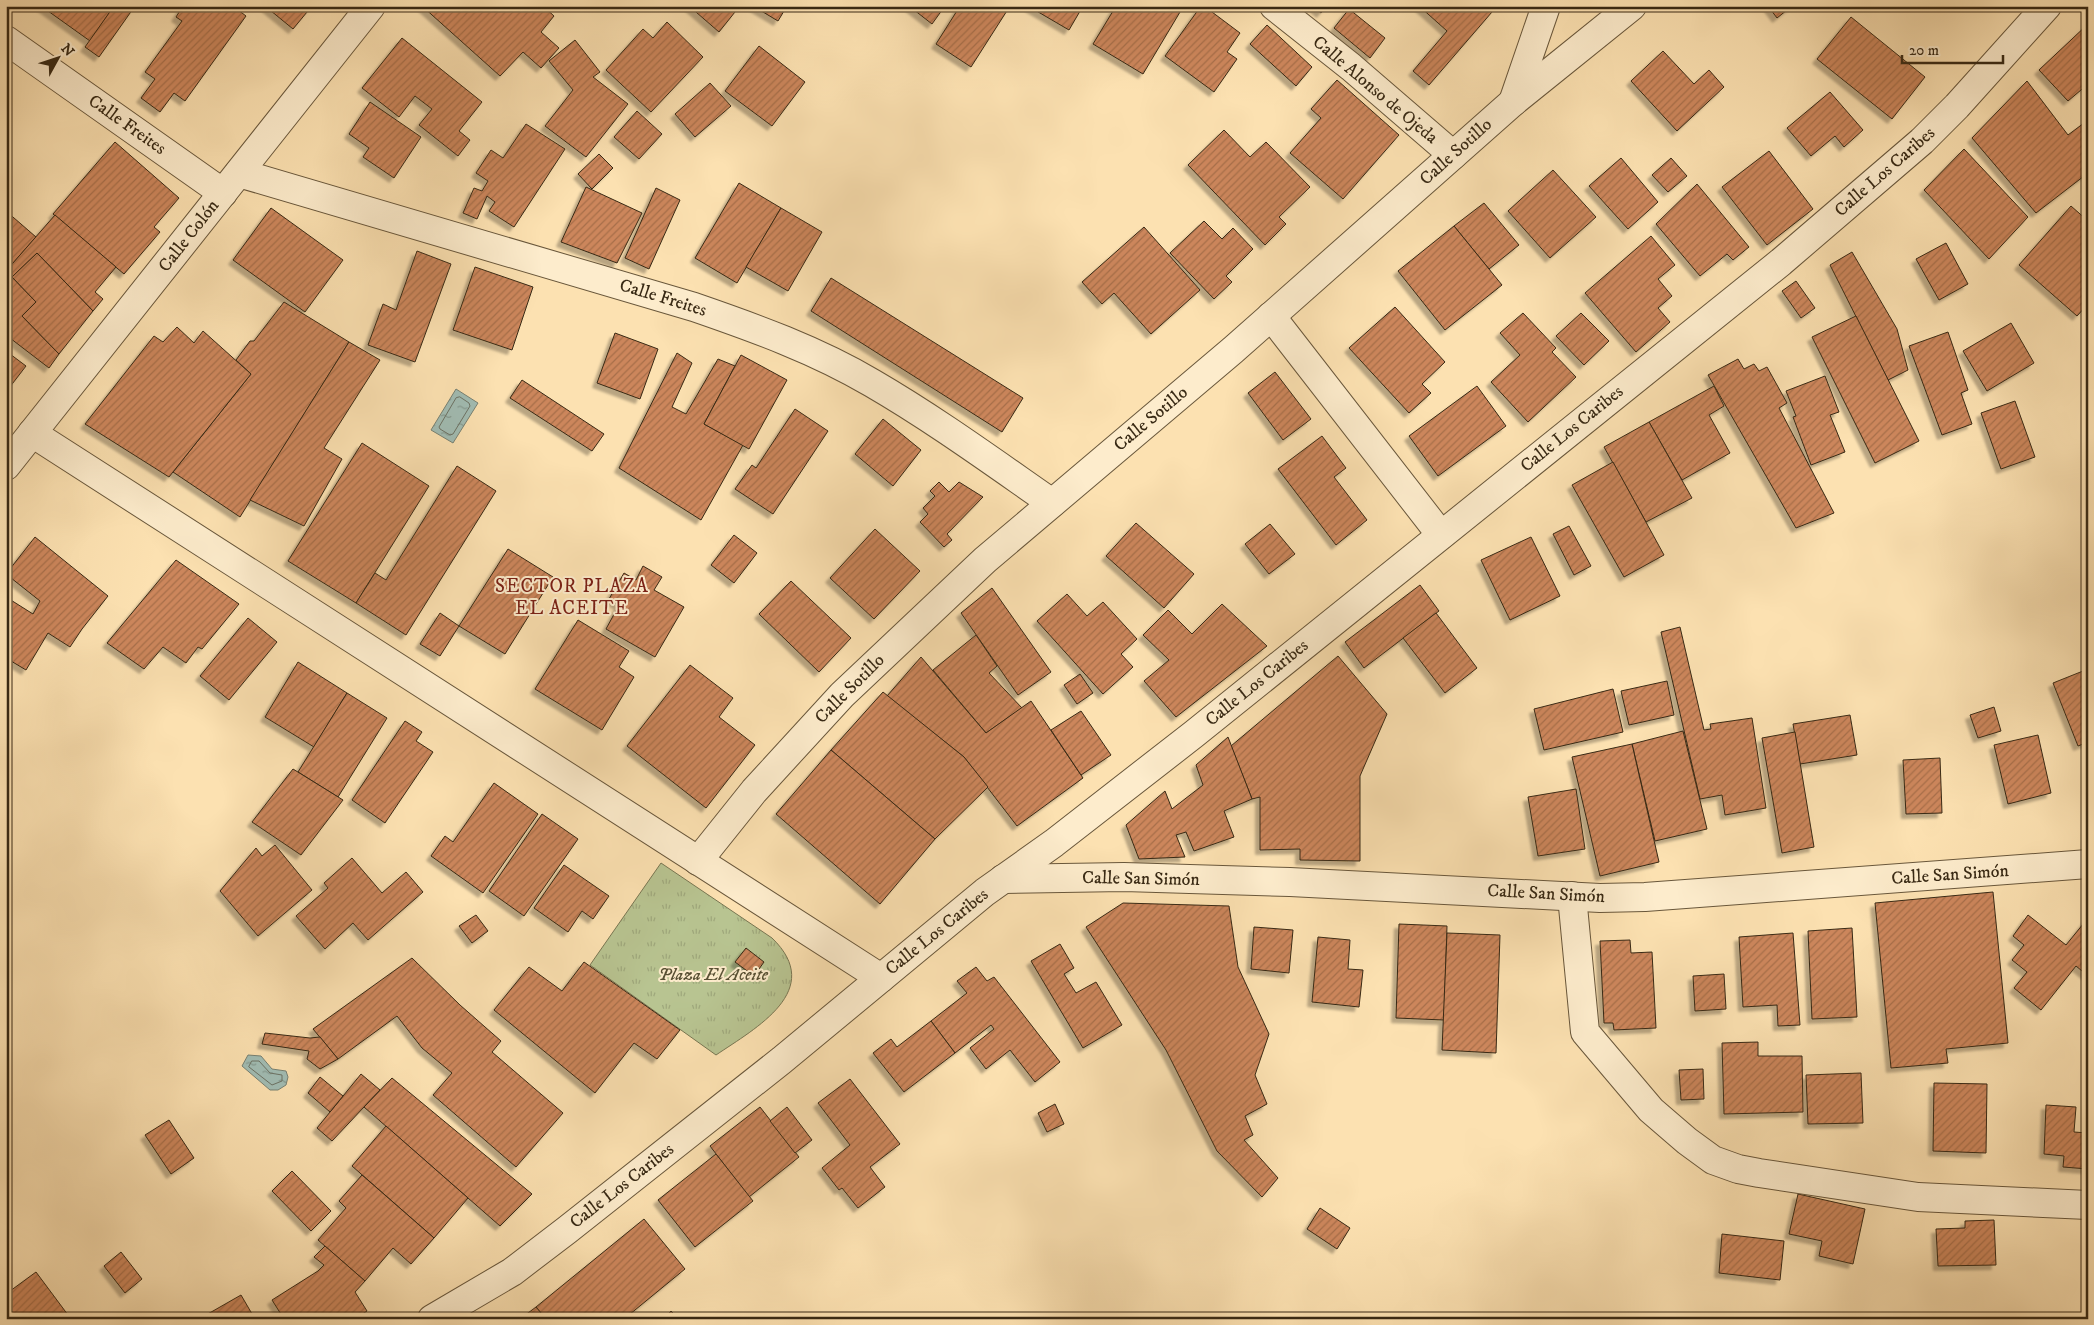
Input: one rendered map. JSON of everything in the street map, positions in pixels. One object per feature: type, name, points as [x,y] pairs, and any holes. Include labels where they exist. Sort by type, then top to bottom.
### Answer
[{"type":"street","name":"Calle Colón","points":[[6,466],[371,6]]},
{"type":"street","name":"Calle Alonso de Ojeda","points":[[1274,6],[1351,67],[1453,155]]},
{"type":"street","points":[[1513,102],[1546,6]]},
{"type":"street","name":"Calle Sotillo","points":[[698,861],[754,792],[842,695],[985,560],[1272,316],[1513,102],[1632,6]]},
{"type":"street","name":"Calle Los Caribes","points":[[432,1319],[512,1272],[782,1060],[1003,879],[1054,843],[1194,734],[1781,262],[1907,154],[1957,106],[2047,6]]},
{"type":"street","name":"Calle Freites","points":[[6,40],[231,183],[694,307],[766,331],[871,382],[930,419],[1052,503]]},
{"type":"street","points":[[1272,316],[1441,535]]},
{"type":"street","points":[[32,433],[881,978]]},
{"type":"street","name":"Calle San Simón","points":[[1003,879],[1124,877],[1290,882],[1572,896],[1645,897],[2088,864]]},
{"type":"street","points":[[1572,896],[1585,1032],[1651,1110],[1687,1141],[1713,1160],[1738,1169],[1759,1173],[1918,1197],[2088,1205]]},
{"type":"green space","name":"Plaza El Aceite","points":[[661,863],[772,938],[787,957],[792,974],[789,991],[766,1020],[716,1055],[590,965]]},
{"type":"water","points":[[456,389],[478,403],[453,443],[431,430]]},
{"type":"water","points":[[248,1055],[261,1056],[272,1069],[286,1071],[288,1077],[286,1085],[278,1090],[270,1090],[242,1066]]},
{"type":"building","points":[[41,6],[114,6],[90,41]]},
{"type":"building","points":[[114,6],[135,6],[99,57],[85,47]]},
{"type":"building","points":[[183,6],[233,6],[246,16],[185,101],[174,93],[160,112],[141,98],[155,79],[145,72],[182,21],[176,17]]},
{"type":"building","points":[[265,6],[312,6],[293,29]]},
{"type":"building","points":[[422,6],[543,6],[554,16],[541,32],[559,48],[541,68],[523,52],[500,76]]},
{"type":"building","points":[[689,6],[729,6],[735,12],[719,32]]},
{"type":"building","points":[[753,6],[787,6],[778,21]]},
{"type":"building","points":[[909,6],[945,6],[932,24]]},
{"type":"building","points":[[960,6],[1010,6],[971,67],[936,44]]},
{"type":"building","points":[[1028,6],[1083,6],[1069,30]]},
{"type":"building","points":[[1116,6],[1183,7],[1143,74],[1093,44]]},
{"type":"building","points":[[1201,6],[1204,6],[1240,33],[1227,52],[1237,59],[1214,92],[1165,56]]},
{"type":"building","points":[[1313,6],[1327,6],[1321,13]]},
{"type":"building","points":[[1419,6],[1485,6],[1492,12],[1429,85],[1413,71],[1447,31]]},
{"type":"building","points":[[1768,6],[1792,6],[1777,18]]},
{"type":"building","points":[[1349,9],[1385,38],[1370,58],[1334,28]]},
{"type":"building","points":[[1851,17],[1925,77],[1892,119],[1817,59]]},
{"type":"building","points":[[667,22],[703,57],[651,112],[606,70],[643,29],[653,38]]},
{"type":"building","points":[[2088,24],[2088,84],[2068,101],[2039,70]]},
{"type":"building","points":[[1267,25],[1312,67],[1296,86],[1250,44]]},
{"type":"building","points":[[402,38],[482,102],[459,131],[470,140],[458,156],[419,125],[432,109],[415,96],[399,117],[362,88]]},
{"type":"building","points":[[575,40],[600,72],[593,77],[628,104],[586,157],[545,126],[573,90],[549,61]]},
{"type":"building","points":[[759,46],[805,82],[772,126],[725,91]]},
{"type":"building","points":[[1663,51],[1694,84],[1709,70],[1724,87],[1677,131],[1631,81]]},
{"type":"building","points":[[1337,80],[1399,135],[1343,199],[1290,153],[1321,118],[1311,109]]},
{"type":"building","points":[[2027,81],[2068,135],[2088,120],[2088,173],[2036,213],[1972,138]]},
{"type":"building","points":[[710,83],[731,106],[695,137],[675,114]]},
{"type":"building","points":[[1830,92],[1863,130],[1844,147],[1835,136],[1811,156],[1787,128]]},
{"type":"building","points":[[370,102],[421,137],[394,178],[363,157],[369,148],[349,134]]},
{"type":"building","points":[[637,111],[662,134],[639,159],[614,137]]},
{"type":"building","points":[[526,124],[565,149],[514,227],[489,211],[495,202],[487,196],[477,219],[463,213],[474,188],[482,191],[488,181],[476,173],[491,150],[503,158]]},
{"type":"building","points":[[1224,130],[1250,157],[1266,142],[1310,187],[1279,217],[1286,224],[1265,245],[1188,165]]},
{"type":"building","points":[[115,142],[179,198],[154,227],[160,232],[124,274],[53,214]]},
{"type":"building","points":[[1964,149],[2028,217],[1989,259],[1924,190]]},
{"type":"building","points":[[1769,151],[1813,209],[1767,245],[1722,187]]},
{"type":"building","points":[[599,154],[613,168],[592,189],[578,174]]},
{"type":"building","points":[[1621,158],[1658,202],[1628,229],[1589,186]]},
{"type":"building","points":[[1671,158],[1687,176],[1668,192],[1652,175]]},
{"type":"building","points":[[1553,170],[1596,217],[1550,258],[1508,211]]},
{"type":"building","points":[[739,183],[781,208],[737,283],[695,258]]},
{"type":"building","points":[[1697,184],[1749,247],[1733,260],[1727,254],[1700,276],[1656,224]]},
{"type":"building","points":[[586,187],[642,213],[617,263],[561,242]]},
{"type":"building","points":[[656,188],[680,200],[649,269],[625,258]]},
{"type":"building","points":[[1484,203],[1519,245],[1489,269],[1454,226]]},
{"type":"building","points":[[2071,206],[2088,221],[2088,304],[2077,316],[2019,265]]},
{"type":"building","points":[[271,208],[343,260],[305,312],[233,260]]},
{"type":"building","points":[[781,208],[822,232],[788,291],[746,267]]},
{"type":"building","points":[[6,211],[36,237],[6,271]]},
{"type":"building","points":[[55,215],[116,267],[95,292],[103,299],[93,311],[37,253],[12,277],[36,302],[22,316],[59,354],[49,368],[6,335],[6,271]]},
{"type":"building","points":[[1204,221],[1222,239],[1233,228],[1253,249],[1226,276],[1232,282],[1214,299],[1170,253]]},
{"type":"building","points":[[1454,226],[1502,285],[1445,330],[1398,271]]},
{"type":"building","points":[[1144,227],[1200,290],[1151,334],[1114,293],[1102,304],[1082,282]]},
{"type":"building","points":[[1651,236],[1675,265],[1658,279],[1672,296],[1658,308],[1670,322],[1636,352],[1585,293]]},
{"type":"building","points":[[1946,243],[1968,284],[1939,300],[1916,259]]},
{"type":"building","points":[[417,251],[451,264],[415,362],[368,345],[383,304],[396,310]]},
{"type":"building","points":[[1852,252],[1897,329],[1908,370],[1888,380],[1830,265]]},
{"type":"building","points":[[37,253],[93,311],[59,354],[22,316],[36,302],[12,277]]},
{"type":"building","points":[[475,267],[533,287],[512,350],[453,330]]},
{"type":"building","points":[[831,278],[1023,398],[1002,432],[811,311]]},
{"type":"building","points":[[1796,281],[1815,308],[1801,318],[1782,291]]},
{"type":"building","points":[[284,302],[349,342],[240,517],[173,472],[251,374],[236,360],[250,341],[254,341]]},
{"type":"building","points":[[1395,307],[1445,362],[1422,384],[1431,393],[1409,413],[1349,348]]},
{"type":"building","points":[[1523,313],[1556,348],[1552,352],[1576,377],[1528,422],[1491,382],[1520,355],[1500,333]]},
{"type":"building","points":[[1581,313],[1609,341],[1584,365],[1556,336]]},
{"type":"building","points":[[1856,316],[1919,441],[1875,463],[1812,337]]},
{"type":"building","points":[[2011,323],[2034,363],[1987,391],[1963,351]]},
{"type":"building","points":[[177,327],[194,343],[203,331],[251,374],[169,477],[85,424],[154,336],[163,342]]},
{"type":"building","points":[[1948,332],[1968,390],[1961,393],[1972,424],[1942,435],[1909,346]]},
{"type":"building","points":[[615,333],[658,349],[640,399],[597,383]]},
{"type":"building","points":[[349,342],[380,360],[324,448],[342,459],[304,526],[250,500]]},
{"type":"building","points":[[6,351],[26,366],[6,392]]},
{"type":"building","points":[[677,353],[692,363],[672,407],[686,414],[718,359],[735,366],[704,424],[743,445],[701,520],[619,468]]},
{"type":"building","points":[[741,355],[787,380],[749,449],[704,424]]},
{"type":"building","points":[[1738,359],[1744,369],[1754,364],[1759,371],[1767,367],[1787,403],[1779,408],[1834,513],[1796,528],[1708,375]]},
{"type":"building","points":[[1275,372],[1311,419],[1283,440],[1248,393]]},
{"type":"building","points":[[1825,376],[1839,412],[1830,415],[1845,452],[1811,465],[1793,417],[1796,416],[1786,391]]},
{"type":"building","points":[[522,380],[604,434],[592,451],[510,398]]},
{"type":"building","points":[[1477,386],[1506,426],[1438,476],[1409,436]]},
{"type":"building","points":[[1714,386],[1724,406],[1709,415],[1730,453],[1682,480],[1649,422]]},
{"type":"building","points":[[2015,401],[2035,457],[2001,469],[1981,413]]},
{"type":"building","points":[[795,409],[828,431],[773,514],[735,489],[752,465],[756,468]]},
{"type":"building","points":[[883,419],[921,450],[893,486],[855,454]]},
{"type":"building","points":[[1649,422],[1692,498],[1646,522],[1604,447]]},
{"type":"building","points":[[1322,436],[1346,468],[1334,477],[1367,520],[1336,545],[1278,469]]},
{"type":"building","points":[[362,443],[429,486],[356,603],[288,561]]},
{"type":"building","points":[[1613,462],[1664,555],[1624,577],[1572,485]]},
{"type":"building","points":[[457,466],[496,491],[406,635],[356,603],[375,573],[386,580]]},
{"type":"building","points":[[939,482],[949,492],[959,482],[983,497],[947,534],[952,540],[944,547],[920,522],[928,514],[923,508],[935,496],[930,491]]},
{"type":"building","points":[[1136,523],[1194,574],[1164,608],[1106,556]]},
{"type":"building","points":[[1270,524],[1295,554],[1269,574],[1245,544]]},
{"type":"building","points":[[1569,526],[1591,566],[1574,575],[1553,534]]},
{"type":"building","points":[[875,529],[920,571],[874,619],[830,578]]},
{"type":"building","points":[[734,535],[757,553],[734,583],[711,565]]},
{"type":"building","points":[[35,537],[108,596],[70,647],[48,633],[26,670],[6,658],[6,597],[33,614],[40,601],[6,574]]},
{"type":"building","points":[[1531,537],[1560,596],[1510,620],[1481,560]]},
{"type":"building","points":[[508,549],[553,577],[505,654],[459,626]]},
{"type":"building","points":[[176,560],[239,604],[202,649],[198,647],[186,663],[163,647],[144,669],[107,643]]},
{"type":"building","points":[[643,566],[662,577],[654,590],[684,607],[655,657],[606,629],[619,605],[609,599],[624,573],[636,580]]},
{"type":"building","points":[[791,581],[851,638],[819,672],[759,614]]},
{"type":"building","points":[[1420,585],[1439,611],[1364,668],[1345,642]]},
{"type":"building","points":[[992,588],[1051,672],[1018,695],[961,613]]},
{"type":"building","points":[[1067,594],[1087,616],[1103,602],[1137,639],[1121,654],[1133,667],[1103,694],[1037,621]]},
{"type":"building","points":[[1222,604],[1267,646],[1176,717],[1144,681],[1169,660],[1143,635],[1168,610],[1192,634]]},
{"type":"building","points":[[440,613],[459,626],[440,656],[420,644]]},
{"type":"building","points":[[1436,613],[1477,668],[1445,693],[1403,638]]},
{"type":"building","points":[[248,618],[277,642],[229,700],[200,676]]},
{"type":"building","points":[[578,620],[629,651],[619,667],[634,677],[602,730],[535,689]]},
{"type":"building","points":[[1680,627],[1704,730],[1711,729],[1710,724],[1752,718],[1766,808],[1725,815],[1722,795],[1700,799],[1661,632]]},
{"type":"building","points":[[976,635],[997,666],[989,673],[1022,708],[986,733],[933,670]]},
{"type":"building","points":[[1338,656],[1387,714],[1360,776],[1360,861],[1300,860],[1300,849],[1260,850],[1260,797],[1252,799],[1231,746]]},
{"type":"building","points":[[921,657],[986,733],[1031,701],[1083,778],[1017,826],[964,757],[887,696]]},
{"type":"building","points":[[298,662],[347,693],[314,747],[265,717]]},
{"type":"building","points":[[690,665],[733,698],[719,717],[755,745],[706,808],[627,746]]},
{"type":"building","points":[[2088,669],[2088,742],[2078,746],[2053,683]]},
{"type":"building","points":[[1080,674],[1093,693],[1077,704],[1064,685]]},
{"type":"building","points":[[1667,681],[1674,715],[1629,725],[1621,691]]},
{"type":"building","points":[[1613,689],[1623,732],[1544,750],[1534,709]]},
{"type":"building","points":[[883,692],[964,757],[988,787],[935,839],[831,750]]},
{"type":"building","points":[[347,693],[387,718],[338,797],[298,772]]},
{"type":"building","points":[[1994,707],[2001,731],[1978,738],[1970,715]]},
{"type":"building","points":[[1081,711],[1111,755],[1081,775],[1051,730]]},
{"type":"building","points":[[1850,715],[1857,755],[1800,764],[1793,724]]},
{"type":"building","points":[[405,721],[422,732],[416,741],[433,752],[385,823],[352,800]]},
{"type":"building","points":[[1683,731],[1707,829],[1655,841],[1632,744]]},
{"type":"building","points":[[1795,732],[1814,847],[1782,853],[1762,738]]},
{"type":"building","points":[[2038,735],[2051,793],[2008,804],[1994,745]]},
{"type":"building","points":[[1228,737],[1252,799],[1224,811],[1234,837],[1194,851],[1186,832],[1176,835],[1185,857],[1139,859],[1126,825],[1165,791],[1172,809],[1203,785],[1196,765]]},
{"type":"building","points":[[1632,744],[1659,862],[1600,876],[1572,757]]},
{"type":"building","points":[[831,750],[935,839],[880,904],[776,814]]},
{"type":"building","points":[[1940,758],[1942,813],[1906,814],[1903,760]]},
{"type":"building","points":[[293,769],[343,800],[301,855],[252,822]]},
{"type":"building","points":[[494,783],[538,814],[483,893],[431,856],[445,836],[453,842]]},
{"type":"building","points":[[1576,789],[1585,849],[1538,856],[1528,797]]},
{"type":"building","points":[[542,814],[578,839],[524,916],[489,891]]},
{"type":"building","points":[[275,845],[312,890],[258,936],[220,891],[256,848],[262,856]]},
{"type":"building","points":[[352,858],[382,893],[406,872],[423,892],[368,940],[353,923],[325,949],[296,916],[328,888],[324,883]]},
{"type":"building","points":[[564,865],[609,896],[593,919],[582,911],[568,932],[534,908]]},
{"type":"building","points":[[1993,892],[2008,1043],[1946,1049],[1948,1063],[1891,1068],[1875,903]]},
{"type":"building","points":[[1123,903],[1229,906],[1238,967],[1269,1034],[1255,1075],[1267,1104],[1245,1116],[1253,1135],[1244,1140],[1278,1178],[1262,1197],[1217,1151],[1166,1050],[1086,927]]},
{"type":"building","points":[[476,915],[488,931],[472,943],[459,926]]},
{"type":"building","points":[[2028,915],[2066,945],[2088,918],[2088,976],[2076,966],[2041,1010],[2014,988],[2027,972],[2012,960],[2024,945],[2013,936]]},
{"type":"building","points":[[1399,924],[1447,926],[1444,1020],[1396,1018]]},
{"type":"building","points":[[1254,927],[1293,930],[1289,973],[1251,969]]},
{"type":"building","points":[[1852,928],[1857,1017],[1812,1019],[1808,931]]},
{"type":"building","points":[[1447,933],[1500,935],[1496,1053],[1442,1050]]},
{"type":"building","points":[[1793,933],[1800,1025],[1778,1026],[1777,1005],[1743,1007],[1739,937]]},
{"type":"building","points":[[1318,937],[1350,940],[1348,969],[1363,970],[1359,1007],[1312,1002]]},
{"type":"building","points":[[1630,940],[1631,953],[1652,952],[1656,1028],[1614,1030],[1613,1023],[1604,1023],[1600,941]]},
{"type":"building","points":[[1060,944],[1074,968],[1064,974],[1076,993],[1096,982],[1122,1025],[1083,1048],[1031,961]]},
{"type":"building","points":[[746,948],[764,962],[754,976],[735,962]]},
{"type":"building","points":[[412,958],[460,1005],[501,1041],[492,1052],[563,1113],[516,1167],[433,1095],[452,1073],[422,1048],[397,1016],[338,1059],[313,1029]]},
{"type":"building","points":[[584,962],[680,1030],[657,1059],[634,1043],[595,1093],[494,1010],[529,967],[562,991]]},
{"type":"building","points":[[976,967],[987,981],[994,977],[1060,1062],[1035,1082],[1010,1050],[986,1069],[970,1048],[994,1029],[991,1025],[955,1053],[931,1021],[967,993],[957,981]]},
{"type":"building","points":[[1724,974],[1726,1009],[1695,1011],[1693,976]]},
{"type":"building","points":[[931,1021],[955,1053],[904,1092],[873,1053],[891,1039],[897,1047]]},
{"type":"building","points":[[265,1033],[310,1038],[320,1037],[338,1059],[320,1069],[307,1059],[309,1051],[262,1044]]},
{"type":"building","points":[[1758,1042],[1758,1056],[1802,1056],[1803,1112],[1724,1114],[1722,1043]]},
{"type":"building","points":[[1703,1069],[1704,1099],[1681,1100],[1679,1070]]},
{"type":"building","points":[[1861,1073],[1863,1123],[1808,1124],[1806,1075]]},
{"type":"building","points":[[361,1074],[380,1090],[332,1141],[317,1128]]},
{"type":"building","points":[[320,1077],[343,1096],[330,1112],[308,1093]]},
{"type":"building","points":[[392,1078],[532,1194],[500,1226],[364,1107]]},
{"type":"building","points":[[850,1079],[900,1144],[870,1167],[885,1187],[858,1208],[842,1188],[839,1190],[822,1168],[850,1145],[818,1103]]},
{"type":"building","points":[[1934,1083],[1987,1084],[1986,1153],[1933,1151]]},
{"type":"building","points":[[1055,1104],[1064,1124],[1047,1132],[1038,1113]]},
{"type":"building","points":[[2046,1105],[2076,1107],[2074,1132],[2088,1133],[2088,1169],[2063,1167],[2064,1156],[2044,1154]]},
{"type":"building","points":[[760,1107],[799,1157],[749,1197],[710,1146]]},
{"type":"building","points":[[787,1107],[812,1140],[795,1153],[770,1121]]},
{"type":"building","points":[[169,1120],[194,1158],[171,1174],[145,1135]]},
{"type":"building","points":[[386,1126],[468,1198],[434,1238],[352,1166]]},
{"type":"building","points":[[716,1154],[753,1201],[695,1247],[658,1200]]},
{"type":"building","points":[[292,1171],[331,1211],[311,1231],[272,1191]]},
{"type":"building","points":[[362,1175],[434,1238],[411,1264],[393,1248],[365,1281],[318,1240],[346,1208],[339,1201]]},
{"type":"building","points":[[1798,1194],[1865,1209],[1853,1264],[1819,1256],[1822,1241],[1789,1234]]},
{"type":"building","points":[[1320,1208],[1350,1228],[1337,1249],[1307,1229]]},
{"type":"building","points":[[644,1219],[685,1269],[624,1319],[546,1319],[536,1307]]},
{"type":"building","points":[[1994,1220],[1996,1265],[1938,1266],[1936,1229],[1965,1228],[1965,1221]]},
{"type":"building","points":[[1722,1234],[1784,1241],[1780,1280],[1719,1273]]},
{"type":"building","points":[[325,1246],[365,1281],[355,1292],[367,1311],[355,1319],[284,1319],[272,1300],[318,1271],[324,1265],[314,1257]]},
{"type":"building","points":[[121,1252],[142,1279],[125,1293],[104,1266]]},
{"type":"building","points":[[36,1272],[71,1319],[6,1319],[6,1294]]},
{"type":"building","points":[[241,1295],[255,1319],[199,1319]]},
{"type":"building","points":[[536,1307],[546,1319],[520,1319]]},
{"type":"building","points":[[671,1311],[679,1319],[664,1319]]},
{"type":"district","name":"SECTOR PLAZA EL ACEITE","points":[[572,597]]}]
